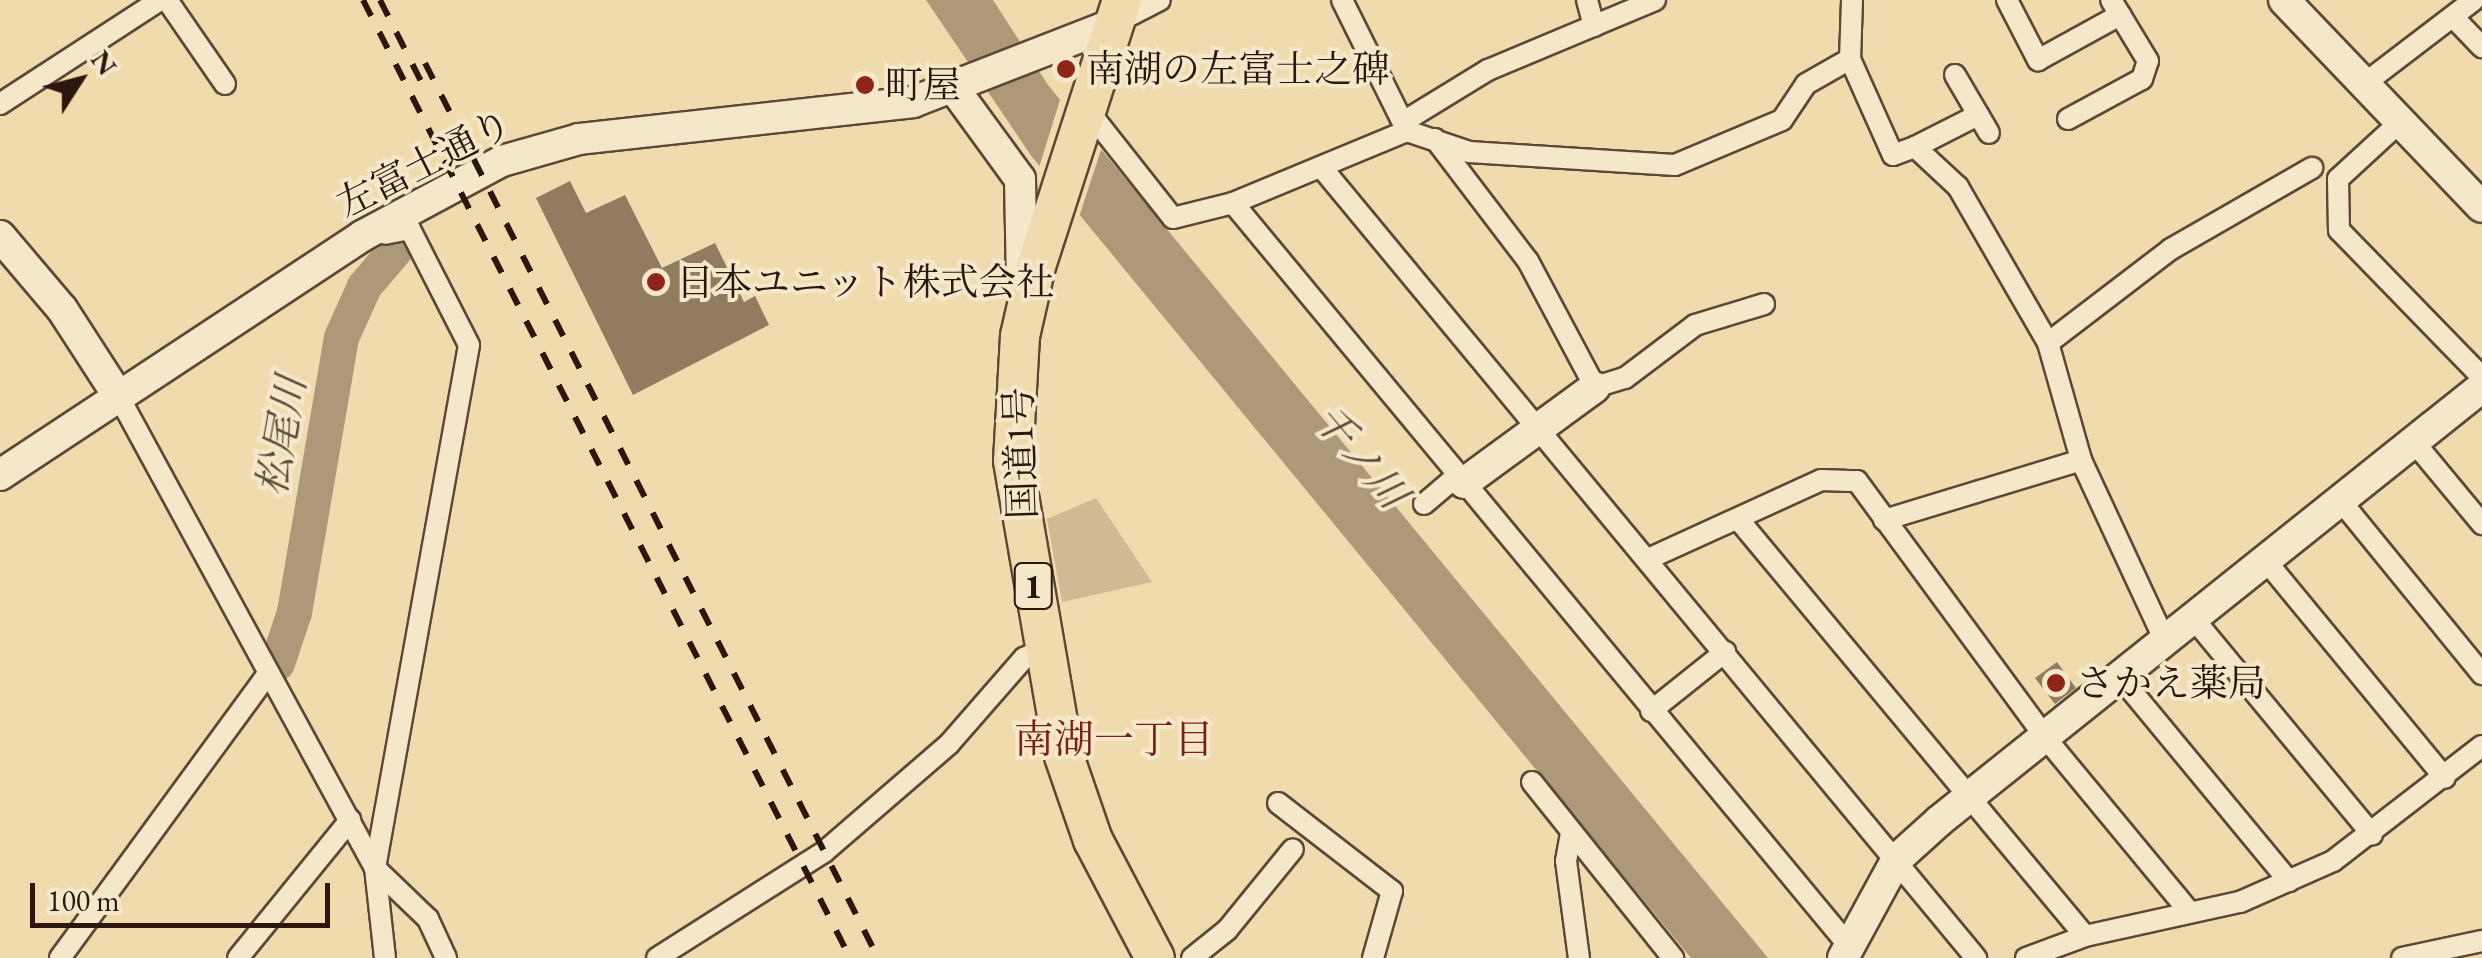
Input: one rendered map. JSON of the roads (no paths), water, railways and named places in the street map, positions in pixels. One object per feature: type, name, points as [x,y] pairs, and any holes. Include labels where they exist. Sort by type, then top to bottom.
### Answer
[{"type":"highway","name":"国道1号","points":[[1118,12],[1058,198],[1020,336],[1013,461],[1044,649],[1084,818],[1155,958]]},
{"type":"street","points":[[0,104],[160,0]]},
{"type":"street","points":[[167,0],[225,84]]},
{"type":"street","points":[[1118,12],[1160,0]]},
{"type":"street","points":[[1342,0],[1405,126],[1469,152],[1675,165],[1782,120],[1806,84],[1850,59]]},
{"type":"street","points":[[1587,0],[1594,26]]},
{"type":"street","points":[[1085,112],[1174,218],[1233,203],[1322,168],[1405,126],[1440,94],[1656,0]]},
{"type":"street","points":[[1852,0],[1850,59],[1893,155],[1983,124],[1955,75]]},
{"type":"street","points":[[2006,0],[2038,60],[2115,7],[2148,61],[2142,79],[2068,120]]},
{"type":"street","points":[[2284,0],[2482,207]]},
{"type":"street","points":[[2364,84],[2474,0]]},
{"type":"street","name":"左富士通り","points":[[0,475],[362,236],[540,148],[876,107],[958,89],[1042,58],[1118,12]]},
{"type":"street","points":[[2453,17],[2482,47]]},
{"type":"street","points":[[958,89],[1026,197],[1020,336]]},
{"type":"street","points":[[2400,122],[2338,179],[2339,230],[2482,377]]},
{"type":"street","points":[[1433,136],[1528,260],[1595,387]]},
{"type":"street","points":[[1914,146],[1958,187],[2048,344],[2081,460],[2164,639]]},
{"type":"street","points":[[1322,168],[1976,958]]},
{"type":"street","points":[[2048,344],[2171,250],[2312,168]]},
{"type":"street","points":[[1233,203],[1846,952],[1897,859],[1967,796],[2482,387]]},
{"type":"street","points":[[362,236],[410,229],[469,345],[375,868],[385,958]]},
{"type":"street","points":[[0,236],[62,309],[120,397],[375,868],[428,919],[446,958]]},
{"type":"street","points":[[1424,504],[1595,387],[1625,378],[1695,325],[1764,304]]},
{"type":"street","points":[[2414,442],[2482,524]]},
{"type":"street","points":[[1884,520],[2081,460]]},
{"type":"street","points":[[1648,560],[1822,480],[1857,481],[2044,736],[2189,912]]},
{"type":"street","points":[[2340,500],[2482,674]]},
{"type":"street","points":[[1738,518],[2085,936]]},
{"type":"street","points":[[2266,561],[2445,778]]},
{"type":"street","points":[[2193,618],[2372,834]]},
{"type":"street","points":[[657,958],[824,852],[949,744],[1024,658],[1044,649]]},
{"type":"street","points":[[1651,711],[1725,652]]},
{"type":"street","points":[[60,958],[268,674]]},
{"type":"street","points":[[2120,677],[2289,881]]},
{"type":"street","points":[[2026,958],[2085,936],[2240,902],[2289,881],[2372,834],[2482,746]]},
{"type":"street","points":[[1532,782],[1673,958]]},
{"type":"street","points":[[1278,804],[1392,891],[1373,958]]},
{"type":"street","points":[[238,958],[350,820]]},
{"type":"street","points":[[1571,833],[1566,861],[1579,958]]},
{"type":"street","points":[[1192,958],[1227,930],[1294,849]]},
{"type":"street","points":[[2402,958],[2482,941]]},
{"type":"waterway","name":"松尾川","points":[[277,663],[294,612],[341,337],[364,286],[404,239]]},
{"type":"railway","points":[[363,0],[850,958]]},
{"type":"railway","points":[[380,0],[423,85]]},
{"type":"railway","points":[[425,63],[878,958]]},
{"type":"place","name":"南湖の左富士之碑","points":[[1066,69]]},
{"type":"place","name":"町屋","points":[[865,85]]},
{"type":"place","name":"日本ユニット株式会社","points":[[656,282]]},
{"type":"place","name":"さかえ薬局","points":[[2056,683]]},
{"type":"district","name":"南湖一丁目","points":[[1114,739]]},
{"type":"water label","name":"千ノ川","points":[[1361,456]]}]
